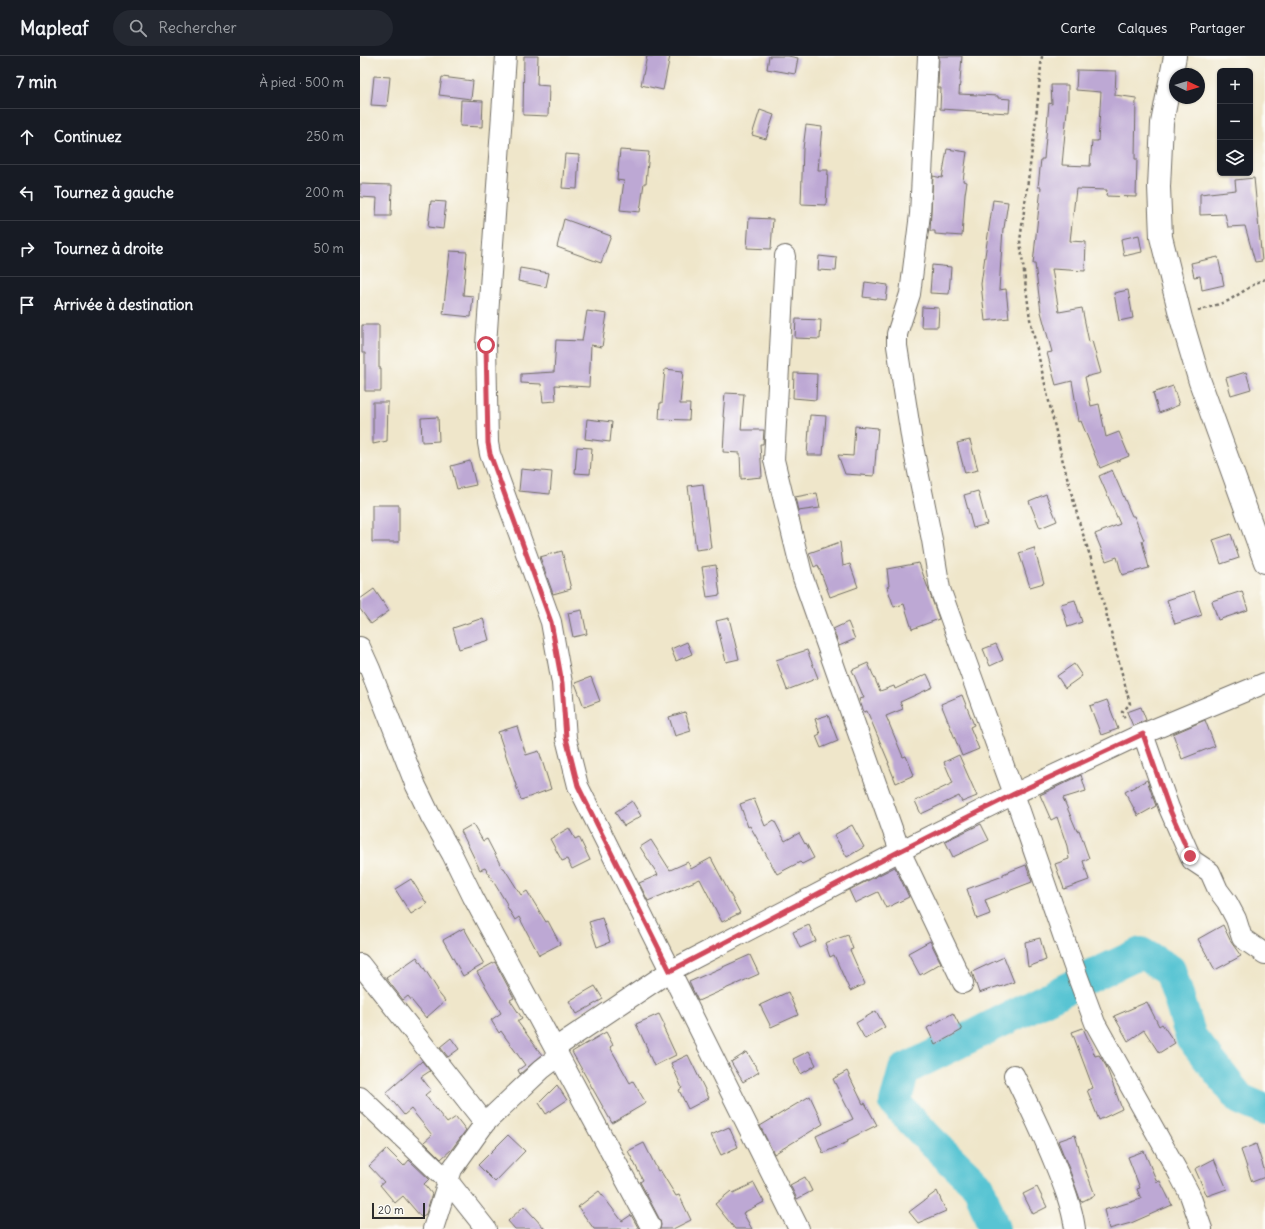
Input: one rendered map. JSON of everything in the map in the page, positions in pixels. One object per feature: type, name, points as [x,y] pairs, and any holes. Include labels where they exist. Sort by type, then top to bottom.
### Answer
[{"type":"main road","points":[[1175,56],[1162,123],[1159,188],[1161,237],[1181,318],[1200,382],[1265,562]]},
{"type":"street","points":[[506,56],[486,345],[488,443],[490,454],[551,622],[562,683],[566,738],[578,786],[799,1229]]},
{"type":"street","points":[[928,56],[920,214],[910,294],[897,334],[897,346],[912,442],[940,589],[1095,1023],[1190,1195],[1202,1229]]},
{"type":"street","points":[[785,256],[775,464],[802,578],[900,851],[963,983]]},
{"type":"street","points":[[360,647],[416,786],[430,815],[650,1226]]},
{"type":"street","points":[[433,1229],[452,1169],[485,1123],[542,1069],[557,1052],[670,971],[900,851],[1014,794],[1138,736],[1265,683]]},
{"type":"street","points":[[1138,736],[1192,860],[1210,872],[1218,890],[1227,902],[1236,919],[1242,938],[1265,954]]},
{"type":"street","points":[[360,964],[485,1123]]},
{"type":"street","points":[[1014,1075],[1034,1116],[1064,1188],[1074,1219],[1075,1229]]},
{"type":"street","points":[[360,1097],[448,1181],[486,1229]]},
{"type":"path","points":[[1042,56],[1035,128],[1020,241],[1030,319],[1062,458],[1080,525],[1095,571],[1130,704],[1122,712],[1138,736]]},
{"type":"path","points":[[1181,318],[1228,301],[1265,279]]},
{"type":"path","points":[[1258,282],[1265,283]]},
{"type":"building","points":[[524,56],[538,56],[537,85],[549,86],[548,116],[523,115]]},
{"type":"building","points":[[647,56],[670,56],[663,90],[641,85]]},
{"type":"building","points":[[769,56],[788,56],[798,58],[795,74],[767,69]]},
{"type":"building","points":[[939,56],[962,56],[959,94],[998,96],[998,98],[1010,99],[1009,113],[940,109],[941,88],[938,88]]},
{"type":"building","points":[[1077,70],[1116,71],[1115,95],[1136,98],[1136,197],[1106,196],[1107,190],[1076,189],[1070,241],[1086,242],[1085,271],[1052,269],[1059,312],[1082,308],[1089,342],[1092,341],[1101,373],[1085,377],[1091,406],[1099,404],[1106,437],[1119,432],[1129,456],[1100,468],[1081,421],[1079,422],[1072,381],[1056,385],[1047,353],[1052,352],[1041,312],[1035,264],[1033,264],[1041,187],[1038,187],[1041,159],[1044,159],[1049,103],[1052,104],[1051,85],[1068,85],[1062,165],[1090,166],[1092,141],[1098,141],[1101,92],[1076,90]]},
{"type":"building","points":[[374,76],[390,77],[387,106],[371,105]]},
{"type":"building","points":[[442,77],[473,81],[471,99],[439,95]]},
{"type":"building","points":[[461,100],[483,101],[482,127],[460,126]]},
{"type":"building","points":[[760,110],[774,115],[766,139],[752,135]]},
{"type":"building","points":[[806,125],[822,127],[818,170],[828,170],[826,205],[801,204],[803,149]]},
{"type":"building","points":[[947,149],[967,152],[963,181],[967,182],[962,236],[935,234],[935,231],[930,231],[933,176],[942,178]]},
{"type":"building","points":[[620,150],[649,152],[646,183],[644,183],[640,212],[620,210],[624,181],[617,180]]},
{"type":"building","points":[[565,154],[579,155],[577,189],[562,188]]},
{"type":"building","points":[[1254,178],[1262,261],[1255,262],[1245,226],[1228,227],[1225,214],[1200,215],[1200,194],[1236,190],[1235,180]]},
{"type":"building","points":[[360,184],[392,185],[391,216],[376,216],[377,198],[360,197]]},
{"type":"building","points":[[993,200],[1008,202],[1003,228],[999,290],[1006,289],[1009,318],[985,321],[981,284]]},
{"type":"building","points":[[431,201],[446,202],[443,229],[428,227]]},
{"type":"building","points":[[749,218],[773,219],[771,249],[747,248]]},
{"type":"building","points":[[564,219],[611,236],[601,263],[557,247]]},
{"type":"building","points":[[1139,235],[1142,252],[1124,256],[1121,239]]},
{"type":"building","points":[[450,251],[467,252],[463,295],[473,296],[471,317],[443,314]]},
{"type":"building","points":[[819,256],[837,258],[836,271],[818,270]]},
{"type":"building","points":[[1218,257],[1224,285],[1202,290],[1200,276],[1194,277],[1191,263]]},
{"type":"building","points":[[932,265],[951,267],[949,294],[930,293]]},
{"type":"building","points":[[520,268],[549,273],[546,287],[518,281]]},
{"type":"building","points":[[865,282],[888,285],[886,300],[863,297]]},
{"type":"building","points":[[1128,290],[1133,318],[1119,321],[1114,293]]},
{"type":"building","points":[[922,307],[939,308],[938,327],[921,327]]},
{"type":"building","points":[[587,311],[607,314],[602,347],[591,345],[589,387],[555,385],[556,401],[543,402],[541,384],[521,383],[521,374],[554,372],[556,340],[582,341]]},
{"type":"building","points":[[796,319],[821,320],[820,339],[795,338]]},
{"type":"building","points":[[362,325],[379,325],[379,368],[381,368],[381,391],[365,391],[365,353],[362,353]]},
{"type":"building","points":[[665,369],[683,371],[680,404],[690,404],[689,420],[659,419]]},
{"type":"building","points":[[1246,372],[1251,389],[1231,395],[1226,378]]},
{"type":"building","points":[[794,373],[817,374],[816,400],[793,398]]},
{"type":"building","points":[[1173,386],[1179,405],[1159,413],[1153,393]]},
{"type":"building","points":[[725,393],[744,394],[741,430],[764,430],[763,444],[760,444],[762,477],[741,479],[740,453],[723,452]]},
{"type":"building","points":[[373,402],[388,402],[387,441],[373,444]]},
{"type":"building","points":[[810,415],[826,416],[823,455],[807,455]]},
{"type":"building","points":[[438,417],[439,441],[422,442],[421,418]]},
{"type":"building","points":[[587,419],[612,422],[610,442],[585,439]]},
{"type":"building","points":[[855,426],[878,428],[874,476],[845,474],[838,455],[853,456]]},
{"type":"building","points":[[970,440],[978,470],[965,473],[957,443]]},
{"type":"building","points":[[577,447],[592,448],[590,474],[575,473]]},
{"type":"building","points":[[470,461],[476,485],[457,489],[451,466]]},
{"type":"building","points":[[521,469],[552,472],[550,494],[519,491]]},
{"type":"building","points":[[1112,470],[1144,540],[1142,541],[1149,568],[1122,575],[1117,557],[1106,561],[1095,534],[1120,524],[1099,476]]},
{"type":"building","points":[[703,484],[711,548],[696,550],[688,486]]},
{"type":"building","points":[[978,491],[987,524],[973,528],[964,495]]},
{"type":"building","points":[[817,493],[820,508],[798,511],[795,497]]},
{"type":"building","points":[[1046,494],[1057,521],[1040,528],[1029,501]]},
{"type":"building","points":[[372,505],[399,505],[399,542],[372,542]]},
{"type":"building","points":[[1231,534],[1239,558],[1221,564],[1213,540]]},
{"type":"building","points":[[840,542],[843,566],[850,564],[858,587],[830,597],[818,565],[814,567],[809,553]]},
{"type":"building","points":[[1034,548],[1044,583],[1030,587],[1019,553]]},
{"type":"building","points":[[562,551],[571,589],[553,594],[540,557]]},
{"type":"building","points":[[919,563],[939,619],[912,629],[904,604],[894,607],[887,587],[889,586],[887,569]]},
{"type":"building","points":[[716,565],[720,595],[707,597],[702,567]]},
{"type":"building","points":[[374,589],[389,611],[371,624],[360,609],[360,599]]},
{"type":"building","points":[[1194,591],[1202,615],[1175,624],[1167,600]]},
{"type":"building","points":[[1242,591],[1248,610],[1218,620],[1212,601]]},
{"type":"building","points":[[1075,600],[1082,622],[1068,627],[1061,604]]},
{"type":"building","points":[[582,610],[587,634],[573,637],[568,613]]},
{"type":"building","points":[[483,618],[489,640],[459,649],[453,628]]},
{"type":"building","points":[[729,618],[739,659],[726,662],[716,621]]},
{"type":"building","points":[[848,622],[855,639],[839,646],[833,629]]},
{"type":"building","points":[[687,642],[692,654],[676,661],[671,649]]},
{"type":"building","points":[[996,644],[1003,660],[990,666],[983,649]]},
{"type":"building","points":[[807,650],[818,678],[787,690],[776,660]]},
{"type":"building","points":[[868,663],[880,691],[894,686],[895,689],[927,674],[933,687],[900,702],[903,709],[886,716],[903,757],[906,756],[914,775],[896,783],[867,711],[864,712],[859,699],[864,698],[852,670]]},
{"type":"building","points":[[1074,664],[1082,676],[1065,688],[1057,676]]},
{"type":"building","points":[[591,677],[600,701],[584,707],[575,683]]},
{"type":"building","points":[[962,695],[974,725],[970,727],[979,749],[962,756],[941,704]]},
{"type":"building","points":[[1107,700],[1118,729],[1101,735],[1090,706]]},
{"type":"building","points":[[1141,707],[1146,720],[1133,726],[1127,712]]},
{"type":"building","points":[[685,712],[691,731],[675,736],[669,717]]},
{"type":"building","points":[[828,715],[838,741],[821,748],[816,736],[820,734],[815,719]]},
{"type":"building","points":[[1205,720],[1215,746],[1182,759],[1173,734]]},
{"type":"building","points":[[517,726],[526,755],[539,751],[551,789],[521,800],[498,732]]},
{"type":"building","points":[[959,755],[977,796],[962,802],[959,796],[921,814],[915,801],[953,783],[944,762]]},
{"type":"building","points":[[1081,775],[1086,791],[1063,798],[1077,831],[1079,830],[1089,858],[1083,861],[1089,880],[1064,889],[1055,864],[1069,859],[1067,846],[1057,817],[1051,820],[1040,795]]},
{"type":"building","points":[[1147,780],[1156,806],[1138,816],[1125,792]]},
{"type":"building","points":[[754,799],[765,826],[774,820],[785,841],[799,833],[814,858],[802,864],[800,862],[777,874],[750,826],[748,827],[740,804]]},
{"type":"building","points":[[632,801],[641,816],[624,826],[615,812]]},
{"type":"building","points":[[473,824],[483,841],[487,839],[502,868],[504,868],[521,895],[527,891],[546,922],[548,921],[560,944],[539,955],[519,917],[515,920],[485,868],[480,870],[461,831]]},
{"type":"building","points":[[981,824],[989,840],[953,857],[945,841]]},
{"type":"building","points":[[852,825],[864,847],[847,857],[834,835]]},
{"type":"building","points":[[569,828],[575,839],[579,837],[590,860],[572,869],[567,859],[562,861],[550,839]]},
{"type":"building","points":[[651,840],[670,870],[688,862],[691,869],[711,858],[740,913],[722,922],[700,879],[648,901],[639,883],[658,875],[640,847]]},
{"type":"building","points":[[1026,865],[1032,882],[985,900],[990,914],[977,919],[967,889],[1003,876],[1003,874]]},
{"type":"building","points":[[895,867],[909,897],[886,908],[878,892],[855,903],[849,890]]},
{"type":"building","points":[[411,879],[427,904],[411,914],[395,889]]},
{"type":"building","points":[[602,918],[610,942],[597,947],[589,922]]},
{"type":"building","points":[[809,925],[816,941],[800,948],[793,932]]},
{"type":"building","points":[[1223,925],[1231,942],[1241,956],[1215,970],[1198,939]]},
{"type":"building","points":[[464,928],[484,964],[463,976],[443,940]]},
{"type":"building","points":[[848,935],[853,949],[850,950],[865,984],[850,991],[834,955],[830,957],[825,943]]},
{"type":"building","points":[[1040,938],[1046,960],[1028,967],[1025,942]]},
{"type":"building","points":[[930,941],[941,963],[920,975],[908,953]]},
{"type":"building","points":[[750,955],[759,974],[698,1001],[689,982]]},
{"type":"building","points":[[417,957],[438,990],[437,991],[445,1001],[426,1018],[408,996],[403,1000],[386,978]]},
{"type":"building","points":[[1004,957],[1014,982],[979,993],[972,972]]},
{"type":"building","points":[[495,962],[514,998],[510,1000],[522,1018],[517,1021],[542,1055],[520,1074],[518,1070],[525,1065],[501,1031],[499,1033],[491,1020],[501,1013],[477,972]]},
{"type":"building","points":[[595,986],[603,999],[577,1014],[569,1001]]},
{"type":"building","points":[[788,992],[798,1015],[771,1027],[760,1005]]},
{"type":"building","points":[[1147,1002],[1159,1026],[1162,1024],[1175,1043],[1159,1053],[1144,1030],[1128,1041],[1114,1016]]},
{"type":"building","points":[[876,1011],[885,1027],[865,1039],[856,1023]]},
{"type":"building","points":[[953,1013],[962,1030],[935,1045],[927,1028]]},
{"type":"building","points":[[659,1014],[665,1026],[663,1027],[676,1055],[654,1066],[636,1024]]},
{"type":"building","points":[[1083,1028],[1095,1056],[1099,1055],[1106,1066],[1122,1109],[1099,1120],[1087,1090],[1093,1088],[1072,1032]]},
{"type":"building","points":[[606,1032],[613,1045],[610,1047],[630,1083],[633,1081],[646,1103],[612,1123],[572,1052]]},
{"type":"building","points":[[451,1038],[459,1049],[448,1057],[440,1047]]},
{"type":"building","points":[[809,1051],[816,1065],[801,1074],[793,1059]]},
{"type":"building","points":[[747,1052],[759,1072],[743,1082],[731,1062]]},
{"type":"building","points":[[688,1055],[709,1098],[688,1109],[679,1090],[682,1088],[671,1063]]},
{"type":"building","points":[[422,1061],[430,1071],[421,1077],[431,1090],[425,1095],[447,1123],[456,1117],[466,1130],[452,1149],[441,1159],[424,1142],[432,1135],[411,1109],[404,1115],[386,1093]]},
{"type":"building","points":[[847,1071],[863,1104],[865,1103],[877,1125],[847,1140],[848,1142],[823,1153],[816,1136],[853,1119],[833,1079]]},
{"type":"building","points":[[557,1085],[567,1100],[546,1114],[539,1103]]},
{"type":"building","points":[[810,1096],[823,1124],[774,1154],[760,1126]]},
{"type":"building","points":[[729,1127],[738,1147],[721,1155],[711,1135]]},
{"type":"building","points":[[508,1135],[525,1151],[495,1182],[478,1165]]},
{"type":"building","points":[[1075,1135],[1095,1195],[1081,1202],[1058,1141]]},
{"type":"building","points":[[644,1143],[658,1171],[660,1170],[676,1196],[679,1195],[691,1220],[673,1229],[660,1229],[660,1220],[640,1182],[643,1180],[628,1151]]},
{"type":"building","points":[[1256,1144],[1265,1172],[1265,1177],[1252,1182],[1241,1150]]},
{"type":"building","points":[[387,1149],[404,1166],[409,1160],[429,1179],[424,1184],[432,1194],[426,1214],[421,1217],[403,1196],[395,1203],[380,1185],[384,1182],[369,1166]]},
{"type":"building","points":[[1144,1151],[1157,1182],[1160,1181],[1172,1205],[1131,1223],[1109,1229],[1104,1210],[1141,1199],[1137,1189],[1140,1188],[1128,1157]]},
{"type":"building","points":[[1214,1159],[1227,1189],[1207,1196],[1195,1169]]},
{"type":"building","points":[[805,1177],[812,1191],[797,1199],[790,1185]]},
{"type":"building","points":[[754,1183],[764,1202],[743,1213],[752,1229],[735,1229],[715,1204],[731,1191],[733,1193]]},
{"type":"building","points":[[1037,1187],[1047,1207],[1033,1214],[1023,1194]]},
{"type":"building","points":[[599,1191],[622,1221],[631,1215],[639,1229],[594,1229],[578,1207]]},
{"type":"building","points":[[937,1191],[946,1211],[918,1223],[909,1212]]},
{"type":"building","points":[[524,1206],[545,1229],[515,1229],[508,1221]]},
{"type":"waterway","points":[[994,1229],[979,1187],[929,1139],[895,1103],[904,1070],[1141,953],[1170,970],[1191,1037],[1240,1099],[1265,1110]]},
{"type":"route","points":[[486,345],[488,443],[490,454],[551,622],[562,683],[566,738],[578,786],[670,971],[900,851],[1014,794],[1143,734],[1169,808],[1190,856]]}]
